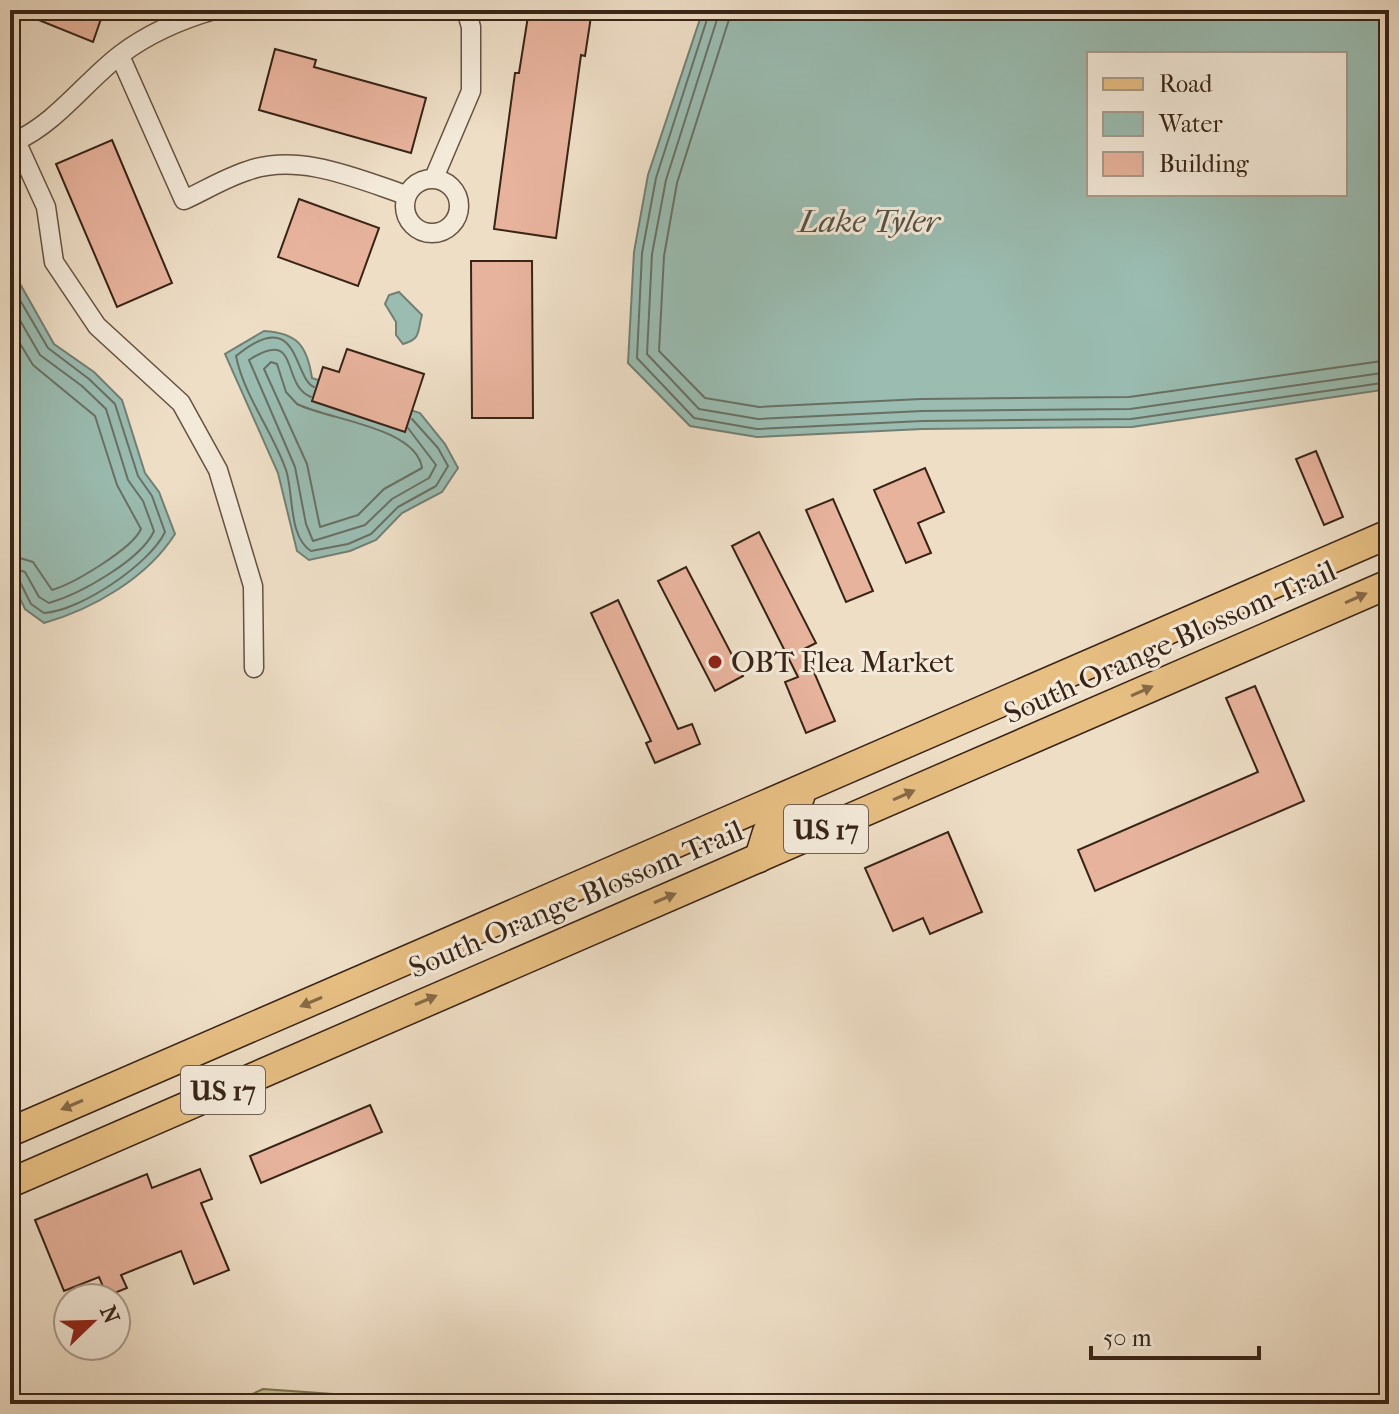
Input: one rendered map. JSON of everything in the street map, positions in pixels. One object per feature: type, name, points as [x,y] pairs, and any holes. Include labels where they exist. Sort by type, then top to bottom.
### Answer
[{"type":"main road","name":"South Orange Blossom Trail","points":[[10,1132],[1389,534]]},
{"type":"main road","name":"South Orange Blossom Trail","points":[[10,1183],[1389,584]]},
{"type":"main road","points":[[759,858],[767,832],[782,812],[819,781]]},
{"type":"main road","points":[[329,1043],[371,1015],[385,992],[390,968]]},
{"type":"street","points":[[214,10],[169,23],[120,56],[38,131],[13,142],[46,207],[54,262],[97,326],[181,403],[218,470],[253,586],[254,668]]},
{"type":"street","points":[[434,178],[471,91],[471,27],[466,10]]},
{"type":"street","points":[[120,56],[184,200],[249,170],[284,167],[324,168],[406,195]]},
{"type":"street","points":[[434,178],[448,183],[458,199],[457,218],[447,229],[428,233],[410,223],[406,214],[406,195],[416,183],[434,178]]},
{"type":"shaded area","points":[[263,1389],[361,1396],[376,1404],[231,1404]]},
{"type":"water","name":"Lake Tyler","points":[[703,10],[1389,10],[1389,389],[1132,427],[922,429],[757,437],[690,426],[628,363],[634,252],[648,175]]},
{"type":"water","points":[[10,266],[54,344],[94,372],[122,400],[145,473],[159,492],[175,534],[150,564],[117,590],[81,609],[44,623],[25,609],[10,578]]},
{"type":"water","points":[[399,292],[422,315],[416,337],[403,344],[396,335],[396,322],[385,304],[389,295]]},
{"type":"water","points":[[264,331],[285,335],[298,343],[307,357],[312,378],[420,413],[445,444],[458,468],[442,492],[402,513],[376,540],[350,551],[309,560],[297,551],[278,473],[225,354]]},
{"type":"building","points":[[14,10],[104,10],[93,42]]},
{"type":"building","points":[[529,10],[592,10],[585,56],[581,55],[556,238],[494,229],[515,73],[519,73]]},
{"type":"building","points":[[275,49],[316,60],[314,67],[426,98],[411,153],[259,110]]},
{"type":"building","points":[[112,140],[172,283],[117,307],[56,164]]},
{"type":"building","points":[[299,199],[379,228],[358,286],[278,257]]},
{"type":"building","points":[[471,261],[532,261],[533,418],[472,418]]},
{"type":"building","points":[[347,349],[424,374],[405,432],[312,401],[323,367],[339,372]]},
{"type":"building","points":[[1316,451],[1343,517],[1324,525],[1296,459]]},
{"type":"building","points":[[925,468],[944,512],[918,523],[931,553],[906,563],[874,490]]},
{"type":"building","points":[[833,499],[873,591],[846,602],[806,510]]},
{"type":"building","points":[[759,532],[816,643],[804,649],[835,721],[806,733],[785,682],[798,677],[732,546]]},
{"type":"building","points":[[686,567],[743,676],[715,691],[658,581]]},
{"type":"building","points":[[618,600],[678,729],[692,724],[700,744],[655,763],[646,743],[651,741],[591,613]]},
{"type":"building","points":[[1255,686],[1304,801],[1095,891],[1078,850],[1258,772],[1226,698]]},
{"type":"building","points":[[948,832],[982,912],[930,934],[923,918],[893,931],[865,868]]},
{"type":"building","points":[[370,1105],[382,1132],[261,1183],[250,1156]]},
{"type":"building","points":[[200,1169],[212,1199],[201,1203],[229,1270],[194,1284],[181,1251],[121,1275],[124,1282],[101,1282],[99,1277],[86,1282],[60,1282],[35,1220],[147,1174],[152,1188]]},
{"type":"place","name":"OBT Flea Market","points":[[715,662]]}]
